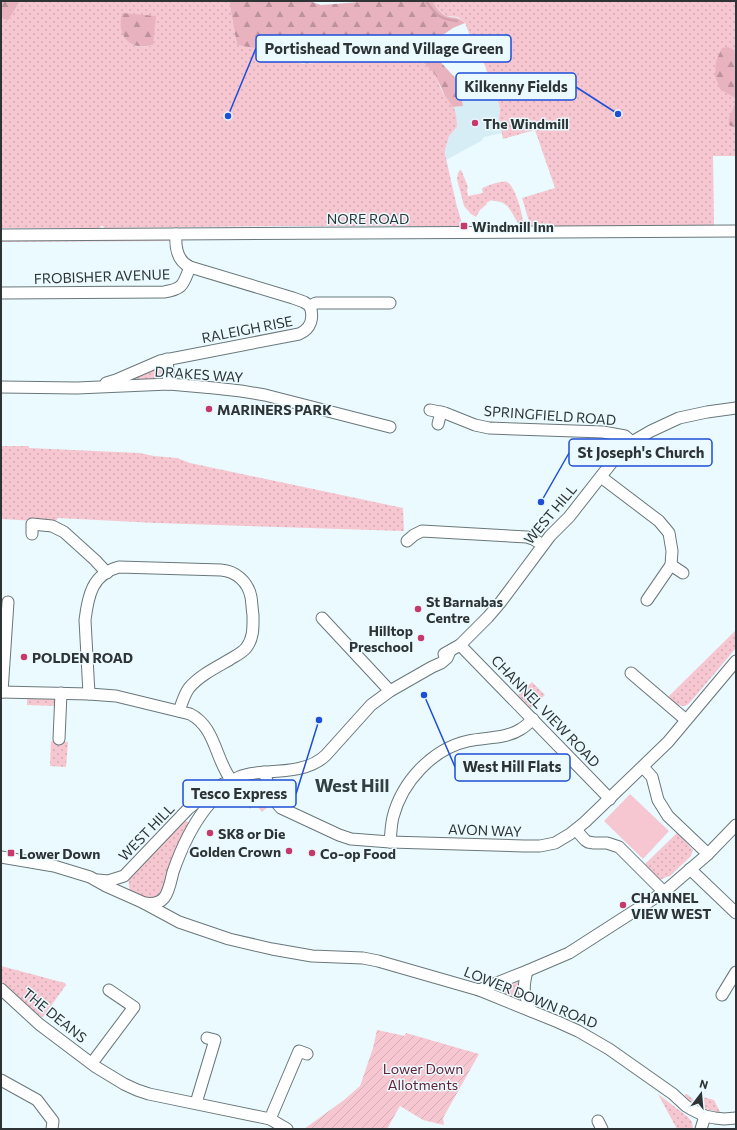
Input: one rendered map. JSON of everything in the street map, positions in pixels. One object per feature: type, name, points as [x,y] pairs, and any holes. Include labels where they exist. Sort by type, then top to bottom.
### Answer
[{"type":"street","name":"NORE ROAD","points":[[1,235],[736,231]]},
{"type":"street","points":[[176,234],[176,245],[179,257],[190,267]]},
{"type":"street","name":"FROBISHER AVENUE","points":[[1,293],[164,292],[180,288],[190,267]]},
{"type":"street","name":"RALEIGH RISE","points":[[94,387],[116,380],[156,362],[300,334],[310,325],[312,314],[310,306],[304,302],[190,267]]},
{"type":"street","name":"RALEIGH RISE","points":[[310,306],[316,303],[390,303]]},
{"type":"street","points":[[167,359],[169,384]]},
{"type":"street","name":"DRAKES WAY","points":[[1,387],[77,388],[169,384],[214,388],[253,393],[390,426]]},
{"type":"street","name":"WEST HILL","points":[[166,896],[188,835],[198,819],[220,791],[241,776],[299,768],[318,762],[371,705],[390,691],[441,663],[447,658],[450,651],[460,645],[500,603],[552,533],[569,516],[620,452],[632,442],[651,431],[679,418],[736,408]]},
{"type":"street","name":"SPRINGFIELD ROAD","points":[[438,424],[435,411],[475,425],[489,428],[608,433],[625,436],[632,442]]},
{"type":"street","points":[[601,477],[660,521],[670,536],[672,547],[670,565],[647,600]]},
{"type":"street","points":[[32,534],[32,524],[48,525],[60,529],[107,573]]},
{"type":"street","points":[[407,541],[422,531],[527,537],[543,545]]},
{"type":"street","points":[[670,565],[683,574]]},
{"type":"street","points":[[89,694],[85,626],[86,610],[95,582],[107,573],[119,567],[224,570],[235,574],[243,581],[252,598],[254,628],[249,644],[243,651],[208,672],[190,687],[179,711]]},
{"type":"street","points":[[8,602],[1,692],[89,694],[125,698],[194,716],[204,725],[208,732],[224,770],[231,782]]},
{"type":"street","points":[[322,618],[390,691]]},
{"type":"street","name":"CHANNEL VIEW ROAD","points":[[460,645],[610,799]]},
{"type":"street","name":"AVON WAY","points":[[264,772],[273,799],[279,806],[344,837],[356,840],[540,846],[555,843],[576,830],[668,742],[736,661]]},
{"type":"street","points":[[631,674],[649,683],[686,720]]},
{"type":"street","points":[[59,739],[62,693]]},
{"type":"street","points":[[390,842],[391,826],[401,796],[411,780],[426,763],[444,750],[459,744],[514,733],[533,719]]},
{"type":"street","points":[[643,767],[652,777],[658,800],[664,811],[708,854]]},
{"type":"street","name":"WEST HILL","points":[[96,880],[108,881],[124,876],[188,809],[210,791],[218,786],[231,782]]},
{"type":"street","points":[[188,809],[198,819]]},
{"type":"street","points":[[479,990],[569,953],[664,892],[708,854],[736,825]]},
{"type":"street","points":[[576,830],[586,841],[594,843],[605,842],[619,847],[664,892]]},
{"type":"street","points":[[1,857],[54,866],[96,880]]},
{"type":"street","points":[[690,869],[736,913]]},
{"type":"street","name":"WEST HILL","points":[[124,876],[125,886],[140,901]]},
{"type":"street","name":"LOWER DOWN ROAD","points":[[96,880],[179,922],[229,940],[312,956],[363,958],[479,990],[571,1028],[597,1041],[669,1091],[686,1106],[705,1116],[720,1119],[736,1118]]},
{"type":"street","points":[[140,901],[154,903],[162,900],[166,896]]},
{"type":"street","points":[[166,896],[166,906],[169,914],[172,918],[179,922]]},
{"type":"street","points":[[527,971],[524,989],[531,1011]]},
{"type":"street","points":[[722,995],[736,972]]},
{"type":"street","name":"THE DEANS","points":[[1,989],[39,1024],[92,1064],[120,1082],[149,1094],[270,1120],[287,1129]]},
{"type":"street","name":"THE DEANS","points":[[92,1064],[138,1010],[109,990]]},
{"type":"street","points":[[196,1103],[215,1040]]},
{"type":"street","points":[[270,1120],[299,1051]]},
{"type":"street","points":[[1,1080],[37,1100],[53,1121],[53,1127]]},
{"type":"street","points":[[701,1129],[705,1116]]},
{"type":"shaded area","points":[[489,75],[499,104],[502,133],[484,137],[481,141],[446,160],[445,150],[449,135],[457,127],[453,107],[463,106],[459,82]]},
{"type":"green space","points":[[1,1],[20,1],[8,21],[1,18]]},
{"type":"green space","points":[[20,1],[229,1],[237,45],[261,49],[304,64],[315,63],[358,44],[365,43],[382,45],[403,52],[430,68],[435,74],[442,91],[455,111],[457,127],[449,136],[445,154],[457,207],[463,226],[104,228],[101,226],[100,228],[1,228],[1,18],[8,21]],"holes":[[[121,28],[153,45],[141,47],[133,44]]]},
{"type":"green space","points":[[229,1],[309,1],[321,5],[373,1],[432,1],[444,15],[457,18],[465,23],[453,28],[424,46],[459,82],[463,106],[453,107],[445,96],[435,74],[423,62],[399,50],[381,45],[368,43],[355,45],[307,64],[261,49],[237,45]]},
{"type":"green space","points":[[432,1],[736,1],[736,156],[713,156],[714,227],[531,228],[522,198],[555,188],[535,130],[503,139],[499,118],[499,104],[481,55],[476,51],[465,23],[458,17],[446,16]]},
{"type":"green space","points":[[122,13],[156,16],[153,45],[137,46],[126,39],[121,27]]},
{"type":"green space","points":[[728,47],[736,51],[736,127],[730,126],[729,122],[735,98],[720,89],[715,76],[716,61],[722,48]]},
{"type":"green space","points":[[460,170],[468,187],[468,196],[483,193],[482,188],[498,182],[507,182],[510,184],[516,195],[522,215],[523,225],[518,225],[511,211],[506,205],[498,201],[492,200],[486,203],[487,204],[480,210],[476,217],[471,214],[464,206],[457,179]]},
{"type":"green space","points":[[167,239],[169,241],[1,242],[1,240]]},
{"type":"green space","points":[[161,366],[163,367],[163,379],[130,383],[129,379]]},
{"type":"green space","points":[[1,446],[29,446],[29,448],[139,453],[177,458],[190,463],[403,508],[404,531],[156,523],[58,518],[55,522],[1,519]]},
{"type":"green space","points":[[736,630],[736,648],[693,699],[685,706],[673,701],[669,696]]},
{"type":"green space","points":[[532,682],[545,695],[531,708],[518,695]]},
{"type":"green space","points":[[27,696],[54,698],[57,706],[27,705]]},
{"type":"green space","points":[[51,741],[68,742],[66,767],[50,766]]},
{"type":"green space","points":[[242,783],[248,783],[256,786],[269,806],[262,812],[255,804],[250,809],[233,790]]},
{"type":"green space","points":[[630,794],[669,831],[643,859],[604,821]]},
{"type":"green space","points":[[184,820],[190,823],[163,891],[152,899],[132,893],[129,884],[130,876]]},
{"type":"green space","points":[[677,833],[693,850],[691,856],[670,876],[660,880],[645,864]]},
{"type":"green space","points":[[1,966],[65,983],[66,985],[43,1017],[41,1017],[1,981]]},
{"type":"green space","points":[[518,982],[521,1000],[497,990]]},
{"type":"green space","name":"Lower Down Allotments","points":[[377,1030],[405,1036],[406,1033],[479,1054],[443,1118],[444,1125],[423,1120],[400,1106],[387,1129],[304,1129],[344,1100],[360,1086],[373,1048]]},
{"type":"green space","points":[[658,1094],[688,1117],[692,1122],[693,1129],[677,1129]]},
{"type":"green space","points":[[687,1094],[695,1101],[703,1097],[714,1100],[720,1112],[705,1109],[697,1105],[685,1096]]},
{"type":"waterway","points":[[426,1],[438,16],[457,21]]},
{"type":"place","name":"Kilkenny Fields","points":[[618,114]]},
{"type":"place","name":"Portishead Town and Village Green","points":[[228,116]]},
{"type":"place","name":"The Windmill","points":[[475,123]]},
{"type":"place","name":"Windmill Inn","points":[[464,226]]},
{"type":"place","name":"MARINERS PARK","points":[[209,409]]},
{"type":"place","name":"St Joseph's Church","points":[[541,502]]},
{"type":"place","name":"St Barnabas Centre","points":[[418,609]]},
{"type":"place","name":"Hilltop Preschool","points":[[421,638]]},
{"type":"place","name":"POLDEN ROAD","points":[[24,657]]},
{"type":"place","name":"West Hill Flats","points":[[424,695]]},
{"type":"place","name":"Tesco Express","points":[[319,720]]},
{"type":"place","name":"SK8 or Die","points":[[210,833]]},
{"type":"place","name":"Golden Crown","points":[[289,851]]},
{"type":"place","name":"Lower Down","points":[[11,853]]},
{"type":"place","name":"Co-op Food","points":[[312,853]]},
{"type":"place","name":"CHANNEL VIEW WEST","points":[[623,905]]},
{"type":"district","name":"West Hill","points":[[352,785]]}]
